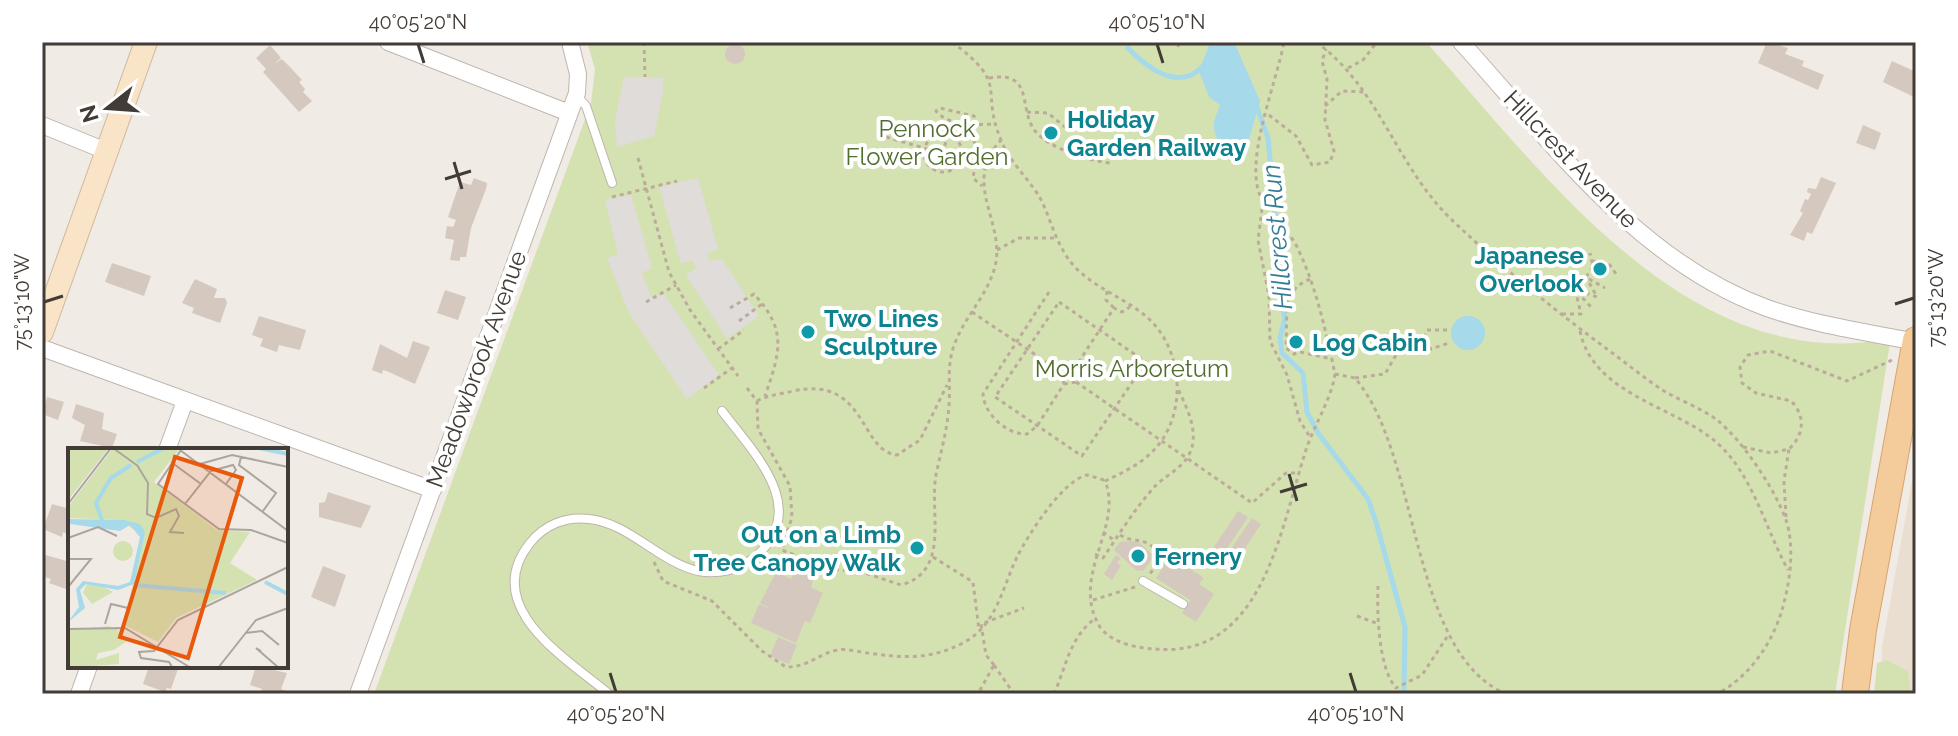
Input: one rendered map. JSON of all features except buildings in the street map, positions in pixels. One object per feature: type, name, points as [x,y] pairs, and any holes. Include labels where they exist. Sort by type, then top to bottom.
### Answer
[{"type":"main road","points":[[1855,694],[1863,630],[1916,341]]},
{"type":"street","points":[[42,332],[146,42]]},
{"type":"street","points":[[388,42],[569,113]]},
{"type":"street","name":"Meadowbrook Avenue","points":[[358,694],[576,96],[578,74],[570,42]]},
{"type":"street","name":"Hillcrest Avenue","points":[[1461,42],[1593,187],[1667,252],[1720,286],[1765,307],[1916,341]]},
{"type":"street","points":[[42,125],[106,151]]},
{"type":"street","points":[[42,348],[433,490]]},
{"type":"street","points":[[168,448],[185,401]]},
{"type":"street","points":[[79,694],[88,668]]},
{"type":"lane","points":[[576,96],[586,106],[612,183]]},
{"type":"lane","points":[[609,694],[528,624],[516,594],[518,562],[537,535],[555,523],[575,518],[603,522],[689,568],[720,572],[738,567],[755,557],[774,532],[779,501],[772,480],[722,411]]},
{"type":"lane","points":[[1143,581],[1183,604]]},
{"type":"path","points":[[644,42],[645,77]]},
{"type":"path","points":[[952,42],[980,65],[989,78],[1001,140],[1039,196],[1057,238],[1075,268],[1150,320],[1169,347],[1178,389],[1194,431],[1187,456],[1156,485],[1103,558],[1095,554]]},
{"type":"path","points":[[1284,42],[1261,132],[1256,169],[1263,201],[1258,240],[1269,296],[1270,341],[1287,375],[1300,421],[1310,434]]},
{"type":"path","points":[[1316,42],[1348,68],[1366,92],[1400,153],[1438,207],[1580,330],[1666,392],[1719,421],[1743,447],[1786,520]]},
{"type":"path","points":[[1348,68],[1363,60],[1377,42]]},
{"type":"path","points":[[1267,115],[1296,136],[1309,163],[1322,166],[1330,162],[1334,151],[1325,106],[1327,79],[1322,61],[1326,49]]},
{"type":"path","points":[[989,78],[1006,77],[1017,83],[1038,136],[1078,156],[1112,163]]},
{"type":"path","points":[[1325,106],[1342,91],[1366,92]]},
{"type":"path","points":[[978,125],[974,116],[938,109],[938,116],[952,121],[970,125],[978,125],[996,124]]},
{"type":"path","points":[[1027,112],[1048,113],[1066,128],[1076,122]]},
{"type":"path","points":[[938,169],[952,121]]},
{"type":"path","points":[[970,125],[977,153],[973,178],[982,186]]},
{"type":"path","points":[[886,137],[988,167]]},
{"type":"path","points":[[932,137],[948,137],[964,151],[960,167],[938,169],[923,160],[923,147],[932,137]]},
{"type":"path","points":[[800,557],[829,569],[862,572],[901,585],[920,576],[933,557],[934,490],[949,414],[948,383],[954,344],[990,281],[997,250],[982,186],[1001,140]]},
{"type":"path","points":[[638,158],[658,240],[676,285],[738,376]]},
{"type":"path","points":[[612,197],[677,181]]},
{"type":"path","points":[[1105,481],[1112,507],[1095,554],[1093,600],[1101,627],[1126,644],[1164,650],[1191,648],[1217,638],[1238,622],[1257,591],[1310,434],[1333,388],[1335,374],[1299,249],[1263,201]]},
{"type":"path","points":[[997,250],[1026,237],[1057,238]]},
{"type":"path","points":[[1586,277],[1593,261],[1590,253]]},
{"type":"path","points":[[1593,261],[1610,265],[1616,274]]},
{"type":"path","points":[[1575,289],[1597,297],[1586,277]]},
{"type":"path","points":[[1586,277],[1605,288]]},
{"type":"path","points":[[1310,279],[1297,286],[1287,303],[1286,348],[1294,354],[1300,352],[1332,359]]},
{"type":"path","points":[[646,302],[676,285]]},
{"type":"path","points":[[1561,314],[1581,314],[1575,289]]},
{"type":"path","points":[[1575,289],[1591,307]]},
{"type":"path","points":[[1107,291],[1106,300],[1114,308],[1122,312],[1130,306]]},
{"type":"path","points":[[972,312],[1016,343],[1061,372],[1064,384],[1037,426],[1027,434],[1014,434],[995,419],[983,402],[983,394],[1016,343],[1049,292]]},
{"type":"path","points":[[730,308],[752,293],[776,327],[780,345],[765,397]]},
{"type":"path","points":[[1059,302],[1100,330],[1146,362],[1082,456],[995,397],[1059,302]]},
{"type":"path","points":[[739,321],[762,304]]},
{"type":"path","points":[[1076,382],[1074,369],[1114,308]]},
{"type":"path","points":[[718,349],[744,330]]},
{"type":"path","points":[[1423,341],[1427,330],[1447,330]]},
{"type":"path","points":[[1580,330],[1587,352],[1614,381],[1704,432],[1727,452],[1745,479],[1790,573]]},
{"type":"path","points":[[1335,374],[1355,378],[1385,374],[1400,348],[1423,341]]},
{"type":"path","points":[[1423,341],[1427,347],[1435,349],[1449,343]]},
{"type":"path","points":[[1717,694],[1739,680],[1771,639],[1790,573],[1784,481],[1789,449],[1800,434],[1801,415],[1791,401],[1756,393],[1742,383],[1740,367],[1748,355],[1770,351],[1847,381],[1892,360]]},
{"type":"path","points":[[704,388],[732,368]]},
{"type":"path","points":[[1061,372],[1074,369]]},
{"type":"path","points":[[1355,378],[1379,418],[1449,634],[1477,673],[1506,694]]},
{"type":"path","points":[[1064,384],[1076,382],[1252,503],[1286,473],[1298,473]]},
{"type":"path","points":[[747,388],[757,401],[807,389],[835,393],[857,410],[882,449],[897,455],[920,440],[935,415],[948,383]]},
{"type":"path","points":[[658,551],[654,569],[663,581],[712,601],[762,651],[786,667],[810,664],[837,650],[912,658],[932,656],[965,642],[984,626],[996,609],[1023,547],[1067,484],[1087,475],[1105,481],[1139,463],[1163,440],[1171,425],[1178,389]]},
{"type":"path","points":[[1743,447],[1771,453],[1789,449]]},
{"type":"path","points":[[1103,532],[1115,541]]},
{"type":"path","points":[[1093,600],[1126,591],[1143,581],[1161,557],[1142,538],[1120,535]]},
{"type":"path","points":[[933,557],[973,582],[979,630],[983,634],[986,655],[994,665],[1014,694],[979,692],[994,665]]},
{"type":"path","points":[[1378,586],[1376,623],[1392,684],[1401,687],[1422,675],[1449,634]]},
{"type":"path","points":[[979,630],[981,624],[1024,608]]},
{"type":"path","points":[[1357,616],[1376,623]]},
{"type":"path","points":[[1054,694],[1074,643],[1085,626],[1096,618]]},
{"type":"shaded area","points":[[624,77],[663,78],[663,91],[654,136],[617,147],[615,121]]},
{"type":"shaded area","points":[[698,178],[718,249],[707,254],[709,261],[722,259],[759,316],[727,339],[686,275],[696,268],[692,260],[681,264],[659,187]]},
{"type":"shaded area","points":[[631,195],[652,268],[642,273],[651,297],[664,294],[719,375],[687,399],[629,313],[607,258],[618,254],[605,200]]},
{"type":"shaded area","points":[[1916,460],[1916,694],[1881,694],[1882,647]]},
{"type":"green space","name":"Morris Arboretum","points":[[587,42],[1426,42],[1570,202],[1624,252],[1682,294],[1745,325],[1811,342],[1883,340],[1890,343],[1835,694],[374,694],[591,103],[595,69]]},
{"type":"green space","points":[[1887,660],[1908,671],[1911,694],[1874,694],[1877,663]]},
{"type":"water","points":[[1234,42],[1260,101],[1243,160],[1231,155],[1217,138],[1214,125],[1220,105],[1209,97],[1199,71],[1210,43]]},
{"type":"water","points":[[1468,316],[1480,321],[1485,333],[1480,345],[1468,350],[1456,345],[1451,333],[1456,321]]},
{"type":"waterway","points":[[1128,48],[1153,69],[1173,77],[1193,74],[1202,67]]},
{"type":"waterway","name":"Hillcrest Run","points":[[1256,105],[1268,138],[1277,235],[1276,286],[1285,318],[1280,338],[1282,353],[1303,373],[1307,412],[1318,433],[1368,499],[1405,627],[1404,694]]},
{"type":"place","name":"Holiday Garden Railway","points":[[1051,133]]},
{"type":"place","name":"Japanese Overlook","points":[[1600,269]]},
{"type":"place","name":"Two Lines Sculpture","points":[[808,332]]},
{"type":"place","name":"Log Cabin","points":[[1296,342]]},
{"type":"place","name":"Out on a Limb Tree Canopy Walk","points":[[917,548]]},
{"type":"place","name":"Fernery","points":[[1138,556]]},
{"type":"park label","name":"Pennock Flower Garden","points":[[927,142]]}]
